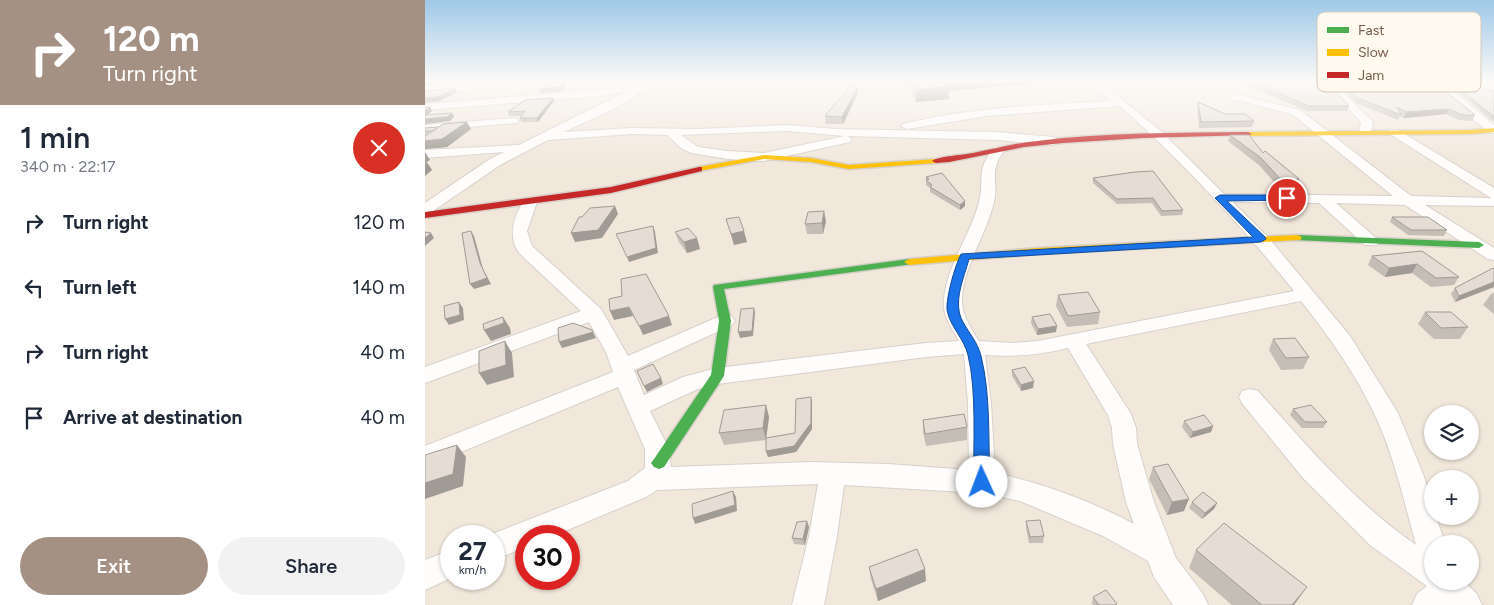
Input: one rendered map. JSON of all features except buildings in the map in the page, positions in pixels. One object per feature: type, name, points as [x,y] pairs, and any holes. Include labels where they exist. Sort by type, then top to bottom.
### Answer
[{"type":"street","points":[[493,149],[523,109]]},
{"type":"street","points":[[425,210],[495,162],[521,147],[600,109]]},
{"type":"street","points":[[425,215],[611,190],[668,176],[763,158],[873,133],[969,114],[1013,109]]},
{"type":"street","points":[[1129,109],[1159,135],[1261,239],[1307,294],[1357,362],[1386,413],[1410,474],[1428,535]]},
{"type":"street","points":[[1289,109],[1303,115],[1322,133],[1406,199],[1494,255]]},
{"type":"street","points":[[1355,109],[1366,121],[1365,132]]},
{"type":"street","points":[[1469,109],[1494,131]]},
{"type":"street","points":[[425,128],[513,121]]},
{"type":"street","points":[[543,137],[631,131],[669,132],[787,128],[817,132],[997,136],[1053,141]]},
{"type":"street","points":[[669,132],[685,145],[695,150],[729,156],[811,160],[849,167],[862,167],[942,161],[1053,141],[1159,135],[1494,131]]},
{"type":"street","points":[[1394,132],[1494,194]]},
{"type":"street","points":[[425,154],[521,147]]},
{"type":"street","points":[[982,482],[979,392],[972,347],[956,321],[953,299],[965,256],[986,206],[988,196],[986,178],[989,163],[998,151]]},
{"type":"street","points":[[1220,198],[1406,199],[1494,202]]},
{"type":"street","points":[[1323,199],[1371,242]]},
{"type":"street","points":[[530,202],[518,233],[519,240],[525,249],[594,313],[616,352],[637,407],[657,449],[655,471]]},
{"type":"street","points":[[505,543],[637,489],[655,471],[717,376],[725,322],[718,287],[965,256],[1261,239],[1302,238],[1479,245]]},
{"type":"street","points":[[637,407],[691,383],[717,376],[907,352],[972,347],[1011,350],[1038,348],[1307,294]]},
{"type":"street","points":[[425,375],[594,313]]},
{"type":"street","points":[[425,457],[623,371],[725,322]]},
{"type":"street","points":[[1073,340],[1119,414],[1141,502],[1165,567],[1191,605]]},
{"type":"street","points":[[1250,398],[1312,470],[1368,525],[1444,591]]},
{"type":"street","points":[[655,471],[833,474],[982,482],[1021,490],[1046,498],[1113,527],[1161,553]]},
{"type":"street","points":[[808,605],[822,544],[833,474]]},
{"type":"street","points":[[425,575],[440,569]]},
{"type":"shaded area","points":[[425,109],[1494,109],[1494,605],[425,605]]},
{"type":"traffic: fast","points":[[1297,238],[1479,245]]},
{"type":"traffic: fast","points":[[659,463],[717,376],[725,321],[718,287],[909,262]]},
{"type":"traffic: slow","points":[[1248,134],[1471,132],[1494,130]]},
{"type":"traffic: slow","points":[[699,169],[764,157],[811,160],[849,167],[936,161]]},
{"type":"traffic: slow","points":[[909,262],[1038,251],[1297,238]]},
{"type":"traffic: jam","points":[[936,161],[1063,140],[1248,134]]},
{"type":"traffic: jam","points":[[425,215],[611,190],[699,169]]},
{"type":"route","points":[[982,482],[979,392],[975,355],[956,321],[953,309],[953,299],[965,256],[1261,239],[1220,198],[1287,198]]}]
